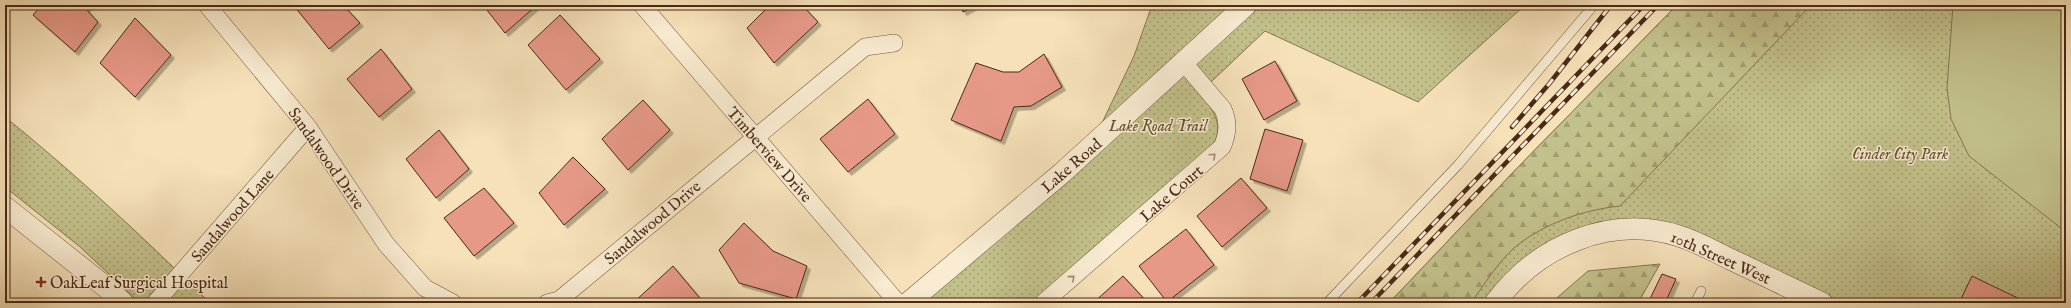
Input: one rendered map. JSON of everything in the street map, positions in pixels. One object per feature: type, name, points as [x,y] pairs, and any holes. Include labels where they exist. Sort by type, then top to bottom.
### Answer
[{"type":"street","name":"Sandalwood Drive","points":[[207,5],[308,127],[386,244],[425,288],[453,303]]},
{"type":"street","name":"Timberview Drive","points":[[642,5],[898,303]]},
{"type":"street","name":"Lake Road","points":[[908,303],[1062,173],[1246,5]]},
{"type":"street","name":"Sandalwood Drive","points":[[547,303],[559,300],[864,47],[894,43]]},
{"type":"street","name":"Lake Court","points":[[1043,303],[1222,147],[1227,132],[1226,115],[1223,109],[1184,63]]},
{"type":"street","name":"Sandalwood Lane","points":[[155,303],[308,127]]},
{"type":"street","points":[[5,208],[107,288],[122,303]]},
{"type":"street","name":"10th Street West","points":[[1495,303],[1517,277],[1543,257],[1574,240],[1611,230],[1647,230],[1679,236],[1799,298],[1822,303]]},
{"type":"lane","points":[[1327,303],[1458,165],[1594,5]]},
{"type":"lane","points":[[1695,303],[1701,291]]},
{"type":"green space","name":"Lake Road Trail","points":[[1152,5],[1525,5],[1418,102],[1265,31],[1212,81],[1201,96],[1211,108],[1218,126],[1216,139],[1213,146],[1032,303],[896,303],[1082,143],[1102,123],[1134,56]]},
{"type":"green space","name":"Cinder City Park","points":[[1677,5],[2066,5],[2066,303],[1822,303],[1692,241],[1630,230],[1574,240],[1501,303],[1389,303],[1521,164]]},
{"type":"green space","points":[[1677,5],[1811,5],[1620,206],[1578,214],[1539,231],[1515,247],[1509,253],[1471,303],[1389,303],[1521,164]]},
{"type":"green space","points":[[1953,5],[2066,5],[2066,232],[1969,156],[1951,119],[1947,88]]},
{"type":"green space","points":[[5,117],[110,207],[210,303],[140,303],[79,246],[5,187]]},
{"type":"green space","points":[[1660,264],[1638,303],[1551,303],[1588,271]]},
{"type":"building","points":[[42,5],[89,5],[86,9],[98,22],[75,52],[33,15]]},
{"type":"building","points":[[343,5],[360,23],[329,49],[294,6]]},
{"type":"building","points":[[483,5],[537,5],[505,33]]},
{"type":"building","points":[[770,5],[802,5],[818,22],[774,63],[747,28]]},
{"type":"building","points":[[960,5],[976,5],[963,12]]},
{"type":"building","points":[[560,15],[600,59],[566,90],[528,45]]},
{"type":"building","points":[[135,18],[171,55],[135,97],[100,63]]},
{"type":"building","points":[[381,49],[412,89],[379,117],[347,79]]},
{"type":"building","points":[[1044,54],[1062,87],[1031,106],[1014,107],[1001,141],[951,120],[976,63],[1003,72],[1019,72]]},
{"type":"building","points":[[1275,61],[1297,101],[1264,120],[1242,79]]},
{"type":"building","points":[[868,99],[895,134],[848,172],[820,139]]},
{"type":"building","points":[[643,100],[670,130],[628,170],[602,139]]},
{"type":"building","points":[[1265,129],[1303,140],[1287,191],[1250,179]]},
{"type":"building","points":[[439,130],[469,169],[436,198],[406,159]]},
{"type":"building","points":[[573,157],[605,189],[564,225],[539,193]]},
{"type":"building","points":[[1241,178],[1267,208],[1222,247],[1197,216]]},
{"type":"building","points":[[484,188],[514,223],[474,256],[444,218]]},
{"type":"building","points":[[744,223],[773,251],[807,266],[796,299],[739,283],[719,250]]},
{"type":"building","points":[[1186,229],[1214,265],[1167,302],[1139,266]]},
{"type":"building","points":[[673,266],[704,303],[633,303]]},
{"type":"building","points":[[1662,274],[1676,279],[1665,303],[1648,303]]},
{"type":"building","points":[[1123,276],[1148,303],[1093,303]]},
{"type":"building","points":[[1972,276],[2028,303],[1959,303]]},
{"type":"railway","points":[[1512,127],[1549,84],[1611,5]]},
{"type":"railway","points":[[1357,303],[1644,5]]},
{"type":"railway","points":[[1371,303],[1658,5]]},
{"type":"place","name":"OakLeaf Surgical Hospital","points":[[41,282]]}]
